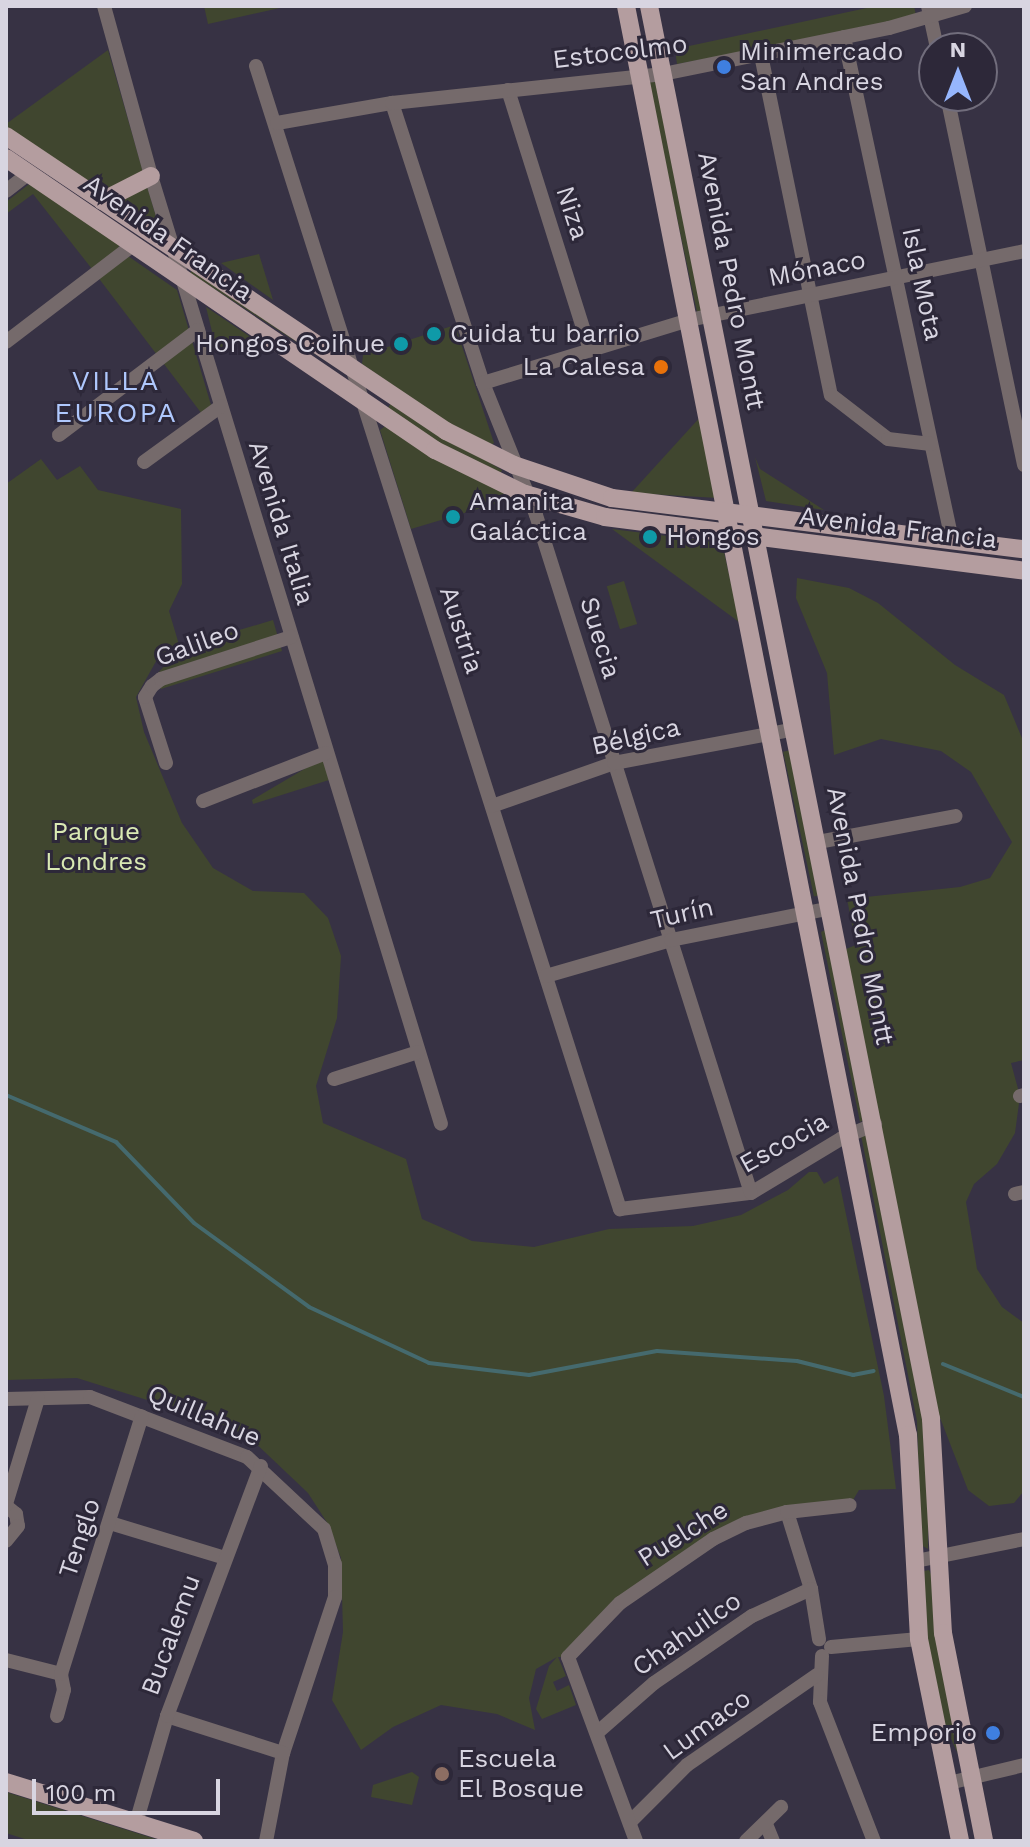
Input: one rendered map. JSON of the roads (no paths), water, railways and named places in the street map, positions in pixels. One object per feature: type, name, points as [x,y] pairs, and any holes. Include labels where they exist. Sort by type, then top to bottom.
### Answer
[{"type":"main road","name":"Avenida Pedro Montt","points":[[626,6],[808,913],[908,1435],[919,1639],[960,1841]]},
{"type":"main road","name":"Avenida Pedro Montt","points":[[649,6],[875,1124],[931,1419],[943,1633],[984,1841]]},
{"type":"main road","name":"Avenida Francia","points":[[6,136],[446,431],[514,465],[612,498],[1024,549]]},
{"type":"main road","name":"Avenida Francia","points":[[6,158],[365,403],[455,461],[525,494],[605,517],[1024,571]]},
{"type":"main road","points":[[102,201],[151,176]]},
{"type":"main road","points":[[936,560],[945,539]]},
{"type":"main road","points":[[6,1782],[194,1841]]},
{"type":"street","name":"Avenida Italia","points":[[104,6],[182,280],[441,1124]]},
{"type":"street","name":"Estocolmo","points":[[277,123],[392,103],[639,73],[663,74],[844,37],[929,10],[965,6]]},
{"type":"street","points":[[929,10],[934,32]]},
{"type":"street","name":"Isla Mota","points":[[844,37],[931,444],[945,539]]},
{"type":"street","points":[[761,55],[831,395],[888,439],[931,444]]},
{"type":"street","name":"Austria","points":[[256,66],[277,123],[620,1209]]},
{"type":"street","name":"Niza","points":[[508,90],[590,350]]},
{"type":"street","name":"Suecia","points":[[392,103],[483,383],[525,494],[614,763],[751,1193]]},
{"type":"street","points":[[950,112],[1024,465]]},
{"type":"street","points":[[6,191],[29,173]]},
{"type":"street","points":[[6,342],[133,245]]},
{"type":"street","name":"Mónaco","points":[[483,383],[689,320],[1024,251]]},
{"type":"street","points":[[59,435],[198,330]]},
{"type":"street","points":[[144,462],[221,406]]},
{"type":"street","name":"Galileo","points":[[166,763],[145,697],[152,686],[161,679],[291,637]]},
{"type":"street","name":"Bélgica","points":[[492,806],[614,763],[795,729]]},
{"type":"street","points":[[203,801],[326,753]]},
{"type":"street","points":[[818,842],[956,816]]},
{"type":"street","name":"Turín","points":[[546,976],[671,940],[831,908]]},
{"type":"street","points":[[334,1079],[418,1052]]},
{"type":"street","name":"Escocia","points":[[620,1209],[751,1193],[851,1133],[875,1124]]},
{"type":"street","name":"Quillahue","points":[[6,1399],[90,1397],[142,1416],[261,1466],[324,1529],[335,1564],[335,1597],[283,1753],[266,1841]]},
{"type":"street","points":[[6,1541],[18,1526],[16,1514],[6,1505],[38,1399]]},
{"type":"street","name":"Tenglo","points":[[57,1716],[64,1690],[61,1674],[142,1416]]},
{"type":"street","name":"Bucalemu","points":[[136,1823],[167,1716],[261,1466]]},
{"type":"street","name":"Puelche","points":[[598,1732],[568,1657],[620,1603],[694,1550],[746,1523],[787,1512],[850,1505]]},
{"type":"street","points":[[787,1512],[811,1589],[824,1648],[817,1675],[820,1702],[874,1841]]},
{"type":"street","points":[[110,1523],[225,1558]]},
{"type":"street","points":[[916,1561],[1024,1539]]},
{"type":"street","name":"Chahuilco","points":[[598,1732],[654,1683],[752,1616],[811,1589]]},
{"type":"street","points":[[824,1648],[919,1639]]},
{"type":"street","points":[[6,1660],[61,1674]]},
{"type":"street","name":"Lumaco","points":[[631,1821],[687,1765],[817,1675]]},
{"type":"street","points":[[791,1695],[820,1702]]},
{"type":"street","points":[[167,1716],[283,1753]]},
{"type":"street","points":[[598,1732],[636,1841]]},
{"type":"street","points":[[949,1783],[1024,1765]]},
{"type":"street","points":[[746,1841],[781,1807]]},
{"type":"street","points":[[766,1824],[773,1841]]},
{"type":"waterway","points":[[6,1095],[116,1142],[194,1223],[309,1307],[429,1363],[529,1375],[657,1351],[797,1361],[853,1375],[874,1371]]},
{"type":"waterway","points":[[943,1364],[1024,1397]]},
{"type":"place","name":"Minimercado San Andres","points":[[724,67]]},
{"type":"place","name":"Cuida tu barrio","points":[[434,334]]},
{"type":"place","name":"Hongos Coihue","points":[[401,344]]},
{"type":"place","name":"La Calesa","points":[[661,367]]},
{"type":"place","name":"Amanita Galáctica","points":[[453,517]]},
{"type":"place","name":"Hongos","points":[[650,537]]},
{"type":"place","name":"Emporio","points":[[993,1733]]},
{"type":"place","name":"Escuela El Bosque","points":[[442,1774]]},
{"type":"district","name":"VILLA EUROPA","points":[[116,397]]},
{"type":"park label","name":"Parque Londres","points":[[96,847]]}]
